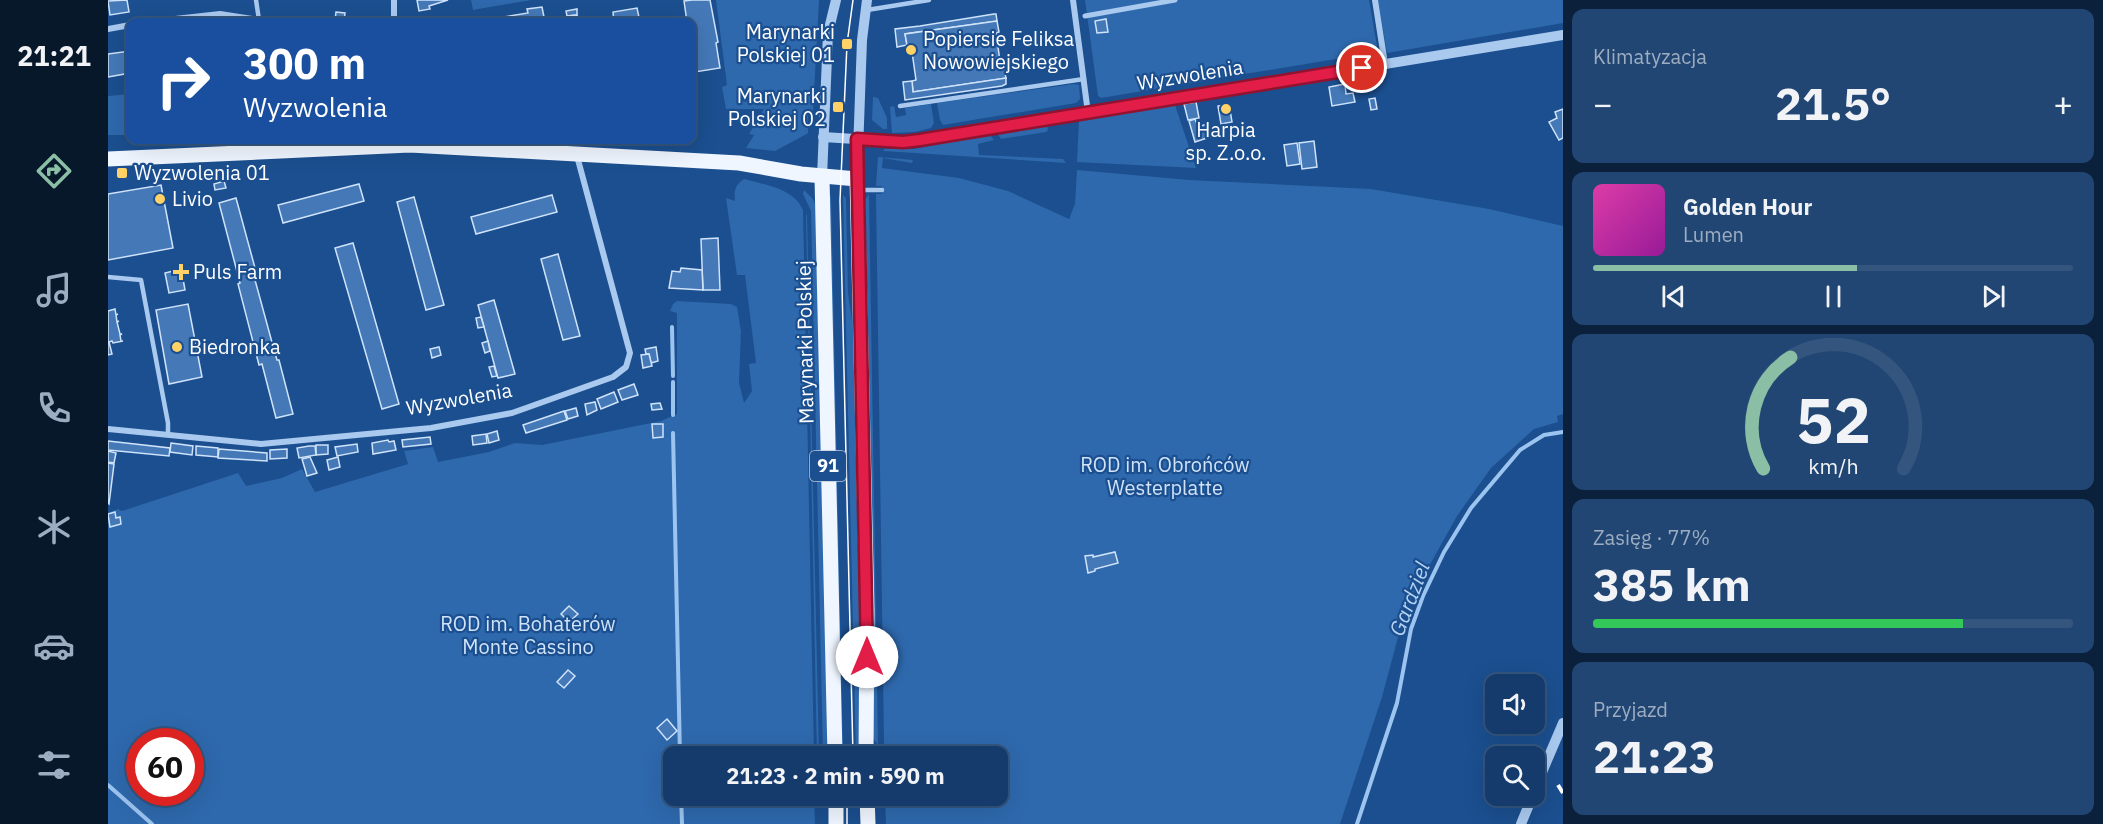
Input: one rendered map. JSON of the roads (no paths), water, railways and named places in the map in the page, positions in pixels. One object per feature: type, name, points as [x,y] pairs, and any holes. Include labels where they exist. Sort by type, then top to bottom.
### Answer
[{"type":"main road","points":[[108,159],[374,144]]},
{"type":"main road","points":[[437,144],[739,163],[857,184]]},
{"type":"main road","name":"Marynarki Polskiej","points":[[822,177],[835,746]]},
{"type":"main road","name":"91","points":[[857,184],[867,611],[866,746]]},
{"type":"main road","points":[[836,806],[836,824]]},
{"type":"main road","points":[[867,806],[868,824]]},
{"type":"street","points":[[394,0],[394,18]]},
{"type":"street","name":"Marynarki Polskiej","points":[[822,177],[828,33],[836,0]]},
{"type":"street","points":[[1073,0],[1088,112]]},
{"type":"street","points":[[1085,16],[1175,0]]},
{"type":"street","points":[[1375,0],[1385,64]]},
{"type":"street","name":"91","points":[[857,184],[857,139],[866,5]]},
{"type":"street","points":[[184,18],[220,14],[246,18]]},
{"type":"street","points":[[108,29],[126,26]]},
{"type":"street","name":"Wyzwolenia","points":[[823,137],[912,141],[1563,35]]},
{"type":"street","name":"Wyzwolenia","points":[[108,429],[261,444],[430,428],[512,413],[613,377],[626,367],[630,353],[577,154]]},
{"type":"street","points":[[1545,766],[1563,723]]},
{"type":"street","points":[[1521,824],[1529,806]]},
{"type":"lane","points":[[256,0],[259,18]]},
{"type":"lane","points":[[866,5],[929,0]]},
{"type":"lane","points":[[900,106],[1084,79]]},
{"type":"lane","points":[[857,184],[882,190]]},
{"type":"lane","points":[[108,277],[141,280],[168,423],[168,435]]},
{"type":"waterway","points":[[672,327],[673,376]]},
{"type":"waterway","points":[[673,382],[673,415]]},
{"type":"waterway","name":"Gardziel","points":[[1357,824],[1397,703],[1411,629],[1423,596],[1444,552],[1471,508],[1520,450],[1544,435],[1563,432]]},
{"type":"waterway","points":[[673,433],[680,746]]},
{"type":"waterway","points":[[108,785],[152,824]]},
{"type":"waterway","points":[[681,806],[682,824]]},
{"type":"tram line","points":[[853,0],[847,44],[840,200],[853,746]]},
{"type":"tram line","points":[[847,806],[847,824]]},
{"type":"railway","points":[[1558,785],[1563,793]]},
{"type":"place","name":"Marynarki Polskiej 01","points":[[847,44]]},
{"type":"place","name":"Popiersie Feliksa Nowowiejskiego","points":[[911,50]]},
{"type":"place","name":"Marynarki Polskiej 02","points":[[838,107]]},
{"type":"place","name":"Harpia sp. Z.o.o.","points":[[1226,109]]},
{"type":"place","name":"Wyzwolenia 01","points":[[122,173]]},
{"type":"place","name":"Livio","points":[[160,199]]},
{"type":"place","name":"Puls Farm","points":[[181,272]]},
{"type":"place","name":"Biedronka","points":[[177,347]]},
{"type":"park label","name":"ROD im. Obrońców Westerplatte","points":[[1165,476]]},
{"type":"park label","name":"ROD im. Bohaterów Monte Cassino","points":[[528,636]]}]
